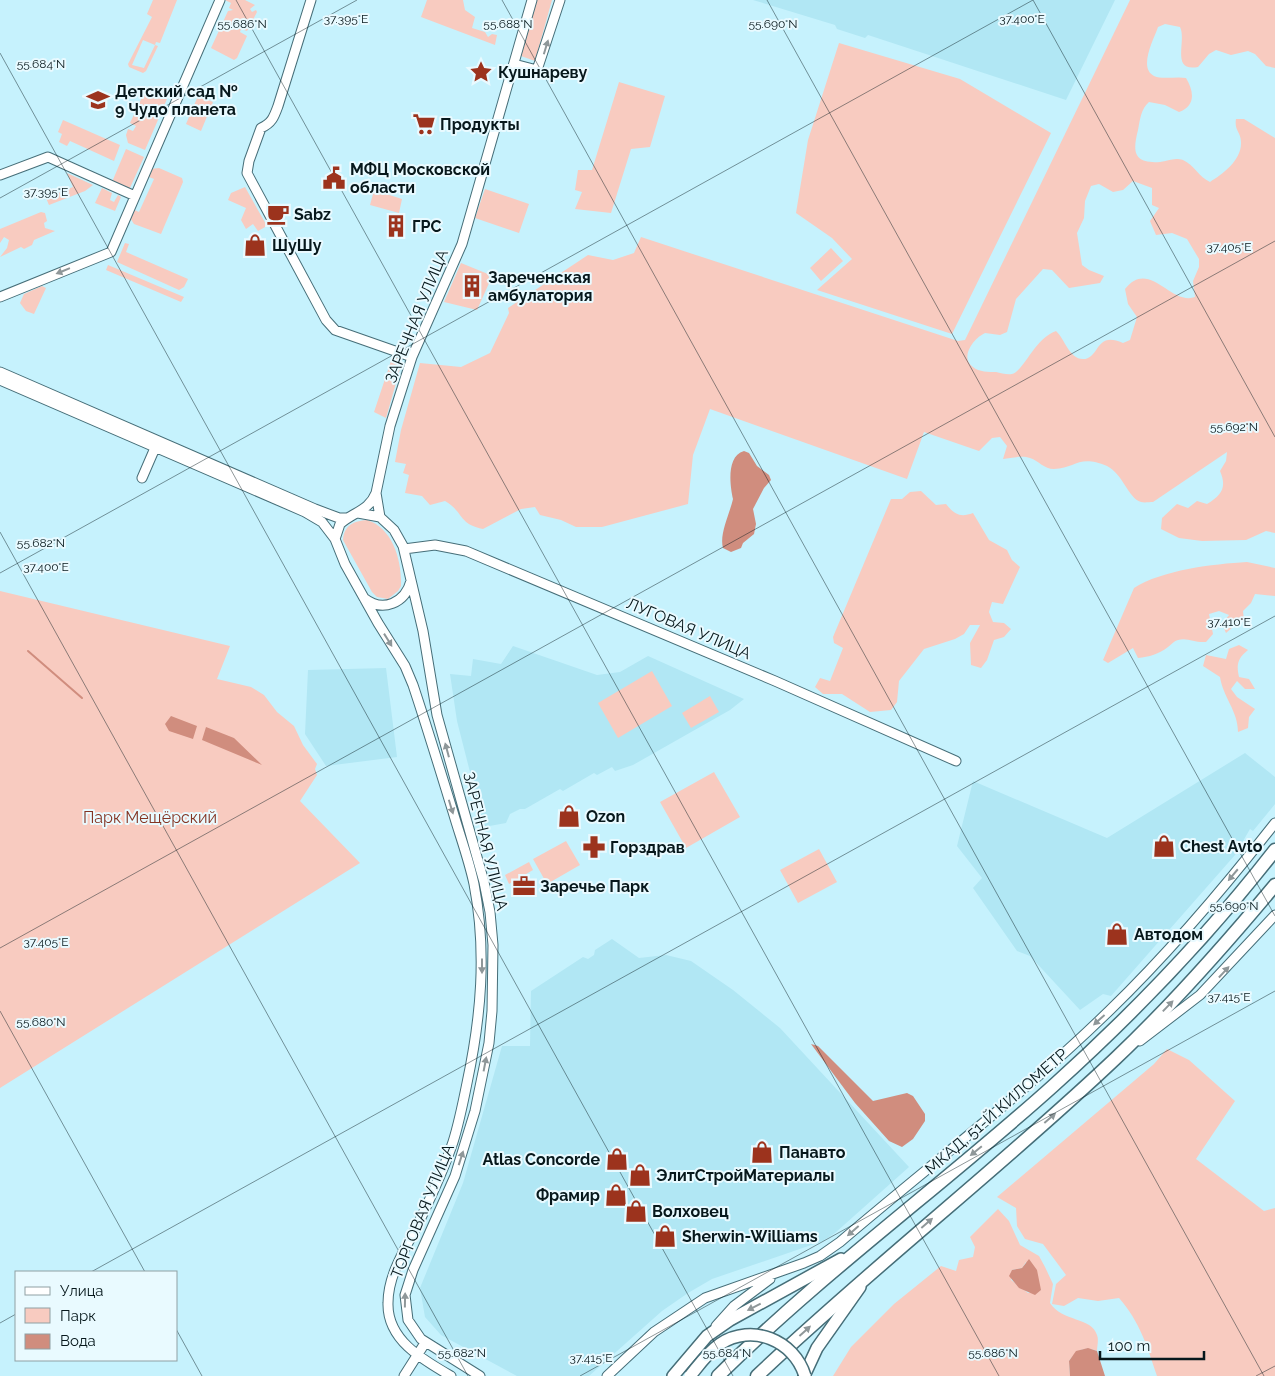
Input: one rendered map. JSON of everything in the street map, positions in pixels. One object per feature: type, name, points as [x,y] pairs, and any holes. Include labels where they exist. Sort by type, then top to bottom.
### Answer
[{"type":"highway","name":"МКАД, 51-Й КИЛОМЕТР","points":[[718,1376],[816,1284],[1039,1098],[1112,1031],[1234,901],[1275,850]]},
{"type":"highway","points":[[757,1376],[873,1270],[1118,1057],[1192,980],[1275,885]]},
{"type":"main road","points":[[672,1376],[708,1336],[738,1316],[786,1291],[857,1249]]},
{"type":"main road","points":[[805,1376],[817,1348],[873,1270]]},
{"type":"main road","points":[[690,1376],[720,1344],[734,1337],[749,1335],[771,1339],[785,1346],[796,1357],[805,1376]]},
{"type":"street","points":[[0,297],[108,255],[220,0]]},
{"type":"street","points":[[311,0],[273,119],[268,125],[261,128],[247,173],[326,320],[335,330],[412,357]]},
{"type":"street","name":"ЗАРЕЧНАЯ УЛИЦА","points":[[346,518],[358,514],[373,501],[376,493],[390,426],[412,357],[462,244],[532,0]]},
{"type":"street","points":[[514,64],[537,70],[560,0]]},
{"type":"street","points":[[0,175],[48,157],[135,196]]},
{"type":"street","points":[[0,372],[308,506],[339,518],[346,518]]},
{"type":"street","points":[[0,380],[305,512],[322,522],[336,539]]},
{"type":"street","points":[[142,478],[156,448]]},
{"type":"street","name":"ЗАРЕЧНАЯ УЛИЦА","points":[[376,493],[380,518]]},
{"type":"street","name":"ЗАРЕЧНАЯ УЛИЦА","points":[[358,514],[380,518],[394,530],[404,549],[423,631],[437,715],[484,882],[490,912],[493,945],[492,1012],[489,1042],[475,1111]]},
{"type":"street","points":[[336,539],[340,524],[346,518]]},
{"type":"street","name":"ЗАРЕЧНАЯ УЛИЦА","points":[[336,539],[345,564],[405,666],[413,685],[474,883],[482,944],[481,1002],[476,1040],[461,1108]]},
{"type":"street","name":"ЛУГОВАЯ УЛИЦА","points":[[404,549],[440,545],[466,551],[769,678],[956,761]]},
{"type":"street","points":[[364,598],[376,605],[393,604],[406,594],[411,581]]},
{"type":"street","points":[[607,1376],[654,1332],[705,1298],[820,1256],[840,1242],[1018,1092],[1110,1010],[1220,890],[1275,823]]},
{"type":"street","points":[[1118,1057],[1200,995],[1275,915]]},
{"type":"street","name":"ТОРГОВАЯ УЛИЦА","points":[[451,1376],[416,1355],[404,1343],[391,1320],[388,1303],[396,1268],[441,1174],[453,1142],[461,1108]]},
{"type":"street","name":"ТОРГОВАЯ УЛИЦА","points":[[475,1111],[455,1176],[407,1284],[405,1308],[408,1320],[425,1343],[480,1376]]},
{"type":"street","points":[[708,1336],[752,1291],[790,1268]]},
{"type":"street","points":[[404,1376],[425,1343]]},
{"type":"shaded area","points":[[753,0],[1115,0],[1066,100],[868,35],[865,38],[837,29],[835,25]]},
{"type":"shaded area","points":[[513,646],[597,675],[620,672],[648,656],[744,699],[730,710],[633,765],[615,771],[612,767],[597,775],[594,773],[563,791],[560,789],[525,809],[520,809],[510,814],[506,823],[484,827],[457,721],[450,674],[471,676],[473,659],[501,664]]},
{"type":"shaded area","points":[[386,668],[397,757],[326,766],[305,734],[308,670]]},
{"type":"shaded area","points":[[1245,753],[1275,777],[1275,804],[1253,831],[1250,829],[1235,855],[1111,996],[1103,994],[1080,1010],[1030,956],[1017,951],[973,888],[982,878],[957,846],[973,781],[1107,838]]},
{"type":"shaded area","points":[[612,939],[639,958],[666,955],[691,961],[733,990],[780,1028],[909,1167],[835,1233],[823,1241],[712,1279],[688,1293],[662,1311],[589,1376],[517,1376],[441,1335],[425,1317],[420,1288],[463,1183],[502,1046],[530,1046],[531,991],[583,957],[588,959],[594,955],[595,950]]},
{"type":"green space","points":[[153,0],[177,0],[160,43],[156,42],[155,45],[158,46],[146,71],[143,73],[129,67],[128,64],[152,17],[147,14]],"holes":[[[143,40],[155,45],[144,68],[132,65]]]},
{"type":"green space","points":[[225,0],[245,0],[255,5],[250,9],[252,12],[256,10],[257,12],[247,31],[241,29],[240,32],[247,36],[237,58],[234,60],[211,48],[228,11],[233,10],[229,8],[231,3]]},
{"type":"green space","points":[[427,0],[463,0],[465,10],[475,17],[472,28],[485,32],[488,37],[492,34],[497,35],[495,45],[421,17]]},
{"type":"green space","points":[[536,0],[552,0],[535,61],[521,56]]},
{"type":"green space","points":[[1130,0],[1275,0],[1275,68],[1266,66],[1255,54],[1248,51],[1231,55],[1216,50],[1209,54],[1198,67],[1189,67],[1184,65],[1182,60],[1182,33],[1180,27],[1165,24],[1158,27],[1148,53],[1147,67],[1149,72],[1158,77],[1186,78],[1191,88],[1192,98],[1188,106],[1179,112],[1165,105],[1149,102],[1141,115],[1135,149],[1139,158],[1144,161],[1183,160],[1210,182],[1226,171],[1238,155],[1241,142],[1236,119],[1244,119],[1275,138],[1275,533],[1266,531],[1246,540],[1202,541],[1179,538],[1161,529],[1162,518],[1177,504],[1188,508],[1197,501],[1207,504],[1220,494],[1223,482],[1220,471],[1226,461],[1227,452],[1153,502],[1141,502],[1132,496],[1113,470],[1098,463],[1084,461],[1054,469],[1047,468],[1027,457],[1003,459],[1007,446],[1000,437],[992,438],[979,451],[924,432],[907,479],[710,409],[693,455],[688,504],[602,527],[576,527],[561,520],[540,515],[535,507],[521,509],[483,529],[475,527],[465,521],[445,501],[430,505],[422,496],[405,493],[409,475],[403,473],[406,464],[395,462],[401,430],[420,363],[461,367],[490,353],[509,313],[508,308],[588,255],[613,260],[634,253],[641,237],[958,341],[965,340]],"holes":[[[1133,181],[1152,188],[1152,205],[1159,208],[1150,221],[1156,235],[1172,233],[1187,239],[1199,259],[1199,267],[1193,281],[1195,297],[1186,298],[1177,295],[1151,280],[1143,278],[1134,281],[1125,289],[1128,304],[1137,317],[1130,340],[1123,343],[1107,340],[1092,355],[1083,359],[1074,356],[1056,331],[1048,335],[1021,367],[1012,374],[978,370],[969,363],[967,358],[970,348],[981,335],[985,333],[1000,335],[1007,332],[1016,299],[1043,269],[1052,270],[1069,288],[1100,283],[1104,276],[1082,265],[1077,233],[1084,218],[1085,201],[1091,186],[1099,184],[1113,192],[1123,190]]]},
{"type":"green space","points":[[839,43],[960,79],[1051,133],[952,334],[817,290],[852,259],[832,238],[796,213],[808,140]]},
{"type":"green space","points":[[619,82],[665,96],[650,147],[631,149],[611,213],[575,209],[582,192],[575,190],[578,170],[592,170]]},
{"type":"green space","points":[[151,92],[167,99],[145,150],[128,143],[126,135],[128,129],[133,131],[136,126],[130,123],[144,93]]},
{"type":"green space","points":[[198,96],[213,102],[201,131],[186,124]]},
{"type":"green space","points":[[63,120],[120,145],[114,161],[70,141],[67,146],[59,142],[62,134],[58,132]]},
{"type":"green space","points":[[126,149],[144,157],[129,190],[112,182]]},
{"type":"green space","points":[[159,168],[182,178],[183,182],[161,234],[134,224],[127,213],[130,208],[139,212],[154,179],[144,175],[150,169]]},
{"type":"green space","points":[[67,173],[93,185],[85,191],[49,205],[46,198],[73,187]]},
{"type":"green space","points":[[245,187],[267,226],[258,231],[253,224],[246,229],[241,220],[246,208],[228,200],[231,193]]},
{"type":"green space","points":[[102,188],[112,193],[110,200],[114,202],[118,195],[121,197],[115,211],[95,203]]},
{"type":"green space","points":[[485,189],[529,204],[519,233],[475,218]]},
{"type":"green space","points":[[374,190],[402,199],[399,213],[370,205]]},
{"type":"green space","points":[[41,212],[45,213],[47,221],[44,223],[45,228],[55,231],[34,240],[32,245],[24,249],[21,247],[0,257],[7,248],[9,240],[4,237],[0,243],[0,229]]},
{"type":"green space","points":[[125,243],[129,244],[126,252],[188,279],[184,287],[179,290],[117,262]]},
{"type":"green space","points":[[831,248],[843,261],[821,281],[810,268]]},
{"type":"green space","points":[[461,263],[488,274],[490,281],[477,310],[444,302]]},
{"type":"green space","points":[[108,265],[184,297],[181,302],[106,270]]},
{"type":"green space","points":[[42,286],[46,288],[34,314],[26,311],[20,303],[24,294]]},
{"type":"green space","points":[[393,355],[402,362],[386,418],[374,412]]},
{"type":"green space","points":[[921,491],[936,505],[946,504],[955,513],[961,515],[973,513],[989,540],[1007,550],[1012,560],[1020,567],[1003,604],[992,602],[989,612],[993,622],[1004,623],[1011,629],[1004,637],[994,640],[987,660],[981,668],[971,665],[970,643],[980,625],[970,625],[964,634],[955,639],[924,649],[899,681],[897,702],[891,710],[870,712],[842,694],[823,694],[815,687],[820,678],[830,681],[843,648],[834,643],[833,637],[891,499],[902,499],[910,492]]},
{"type":"green space","points":[[367,520],[383,530],[398,556],[401,586],[388,599],[377,597],[372,592],[343,540],[345,531],[350,525],[358,521]]},
{"type":"green space","points":[[1247,562],[1275,568],[1275,596],[1255,594],[1251,603],[1243,611],[1244,621],[1226,633],[1222,624],[1229,615],[1219,611],[1209,614],[1213,634],[1206,642],[1181,639],[1175,641],[1161,652],[1150,656],[1138,658],[1133,648],[1108,663],[1103,660],[1134,588],[1173,572],[1204,566]]},
{"type":"green space","name":"Парк Мещёрский","points":[[0,591],[230,646],[217,679],[251,687],[264,695],[277,712],[294,726],[303,745],[317,764],[315,769],[317,775],[300,801],[360,863],[0,1088]]},
{"type":"green space","points":[[1239,645],[1248,650],[1239,662],[1239,677],[1249,679],[1255,689],[1245,689],[1237,681],[1231,689],[1237,697],[1255,709],[1249,717],[1248,728],[1238,732],[1236,717],[1220,677],[1203,666],[1206,655],[1226,659],[1229,649]]},
{"type":"green space","points":[[652,671],[672,706],[618,738],[598,703]]},
{"type":"green space","points":[[710,696],[719,712],[691,728],[682,713]]},
{"type":"green space","points":[[714,772],[740,817],[686,848],[660,802]]},
{"type":"green space","points":[[566,841],[580,865],[547,884],[533,859]]},
{"type":"green space","points":[[819,849],[837,882],[798,903],[780,870]]},
{"type":"green space","points":[[529,862],[533,870],[509,884],[505,875]]},
{"type":"green space","points":[[1167,1049],[1189,1060],[1235,1101],[1196,1159],[1264,1211],[1275,1208],[1275,1376],[1157,1376],[1138,1325],[1119,1298],[1098,1301],[1078,1298],[1064,1306],[1052,1304],[1056,1284],[1066,1275],[1043,1244],[1025,1239],[1017,1226],[1016,1208],[997,1197],[1154,1064]]},
{"type":"green space","points":[[998,1209],[1009,1221],[1020,1245],[1039,1256],[1053,1284],[1050,1303],[1055,1309],[1094,1329],[1098,1337],[1097,1351],[1085,1349],[1075,1354],[1069,1361],[1070,1376],[833,1376],[851,1347],[894,1304],[941,1266],[956,1271],[959,1260],[973,1257],[975,1247],[970,1237]],"holes":[[[1026,1262],[1041,1290],[1028,1293],[1011,1280],[1012,1270],[1022,1268]]]},
{"type":"water","points":[[744,451],[749,453],[757,466],[769,475],[771,480],[764,488],[753,509],[756,524],[754,534],[743,543],[741,548],[731,552],[723,548],[722,536],[733,499],[731,487],[732,465],[738,454]]},
{"type":"water","points":[[171,716],[197,726],[193,739],[169,731],[165,724]]},
{"type":"water","points":[[206,727],[234,738],[262,765],[202,740]]},
{"type":"water","points":[[811,1044],[818,1046],[873,1101],[907,1093],[913,1096],[925,1114],[925,1121],[913,1139],[902,1147],[889,1141],[855,1103]]},
{"type":"water","points":[[1029,1259],[1037,1270],[1041,1290],[1035,1295],[1019,1288],[1009,1276],[1012,1270],[1022,1268]]},
{"type":"water","points":[[1088,1348],[1097,1351],[1105,1376],[1070,1376],[1069,1361],[1076,1351]]},
{"type":"waterway","points":[[28,651],[82,698]]},
{"type":"place","name":"Кушнареву","points":[[481,72]]},
{"type":"place","name":"Детский сад № 9 Чудо планета","points":[[98,100]]},
{"type":"place","name":"Продукты","points":[[424,124]]},
{"type":"place","name":"МФЦ Московской области","points":[[334,178]]},
{"type":"place","name":"Sabz","points":[[278,214]]},
{"type":"place","name":"ГРС","points":[[396,226]]},
{"type":"place","name":"ШуШу","points":[[255,245]]},
{"type":"place","name":"Зареченская амбулатория","points":[[472,286]]},
{"type":"place","name":"Ozon","points":[[569,816]]},
{"type":"place","name":"Chest Avto","points":[[1164,846]]},
{"type":"place","name":"Горздрав","points":[[594,847]]},
{"type":"place","name":"Заречье Парк","points":[[524,886]]},
{"type":"place","name":"Автодом","points":[[1117,934]]},
{"type":"place","name":"Панавто","points":[[762,1152]]},
{"type":"place","name":"Atlas Concorde","points":[[617,1159]]},
{"type":"place","name":"ЭлитСтройМатериалы","points":[[640,1175]]},
{"type":"place","name":"Фрамир","points":[[616,1195]]},
{"type":"place","name":"Волховец","points":[[636,1211]]},
{"type":"place","name":"Sherwin-Williams","points":[[665,1236]]}]
